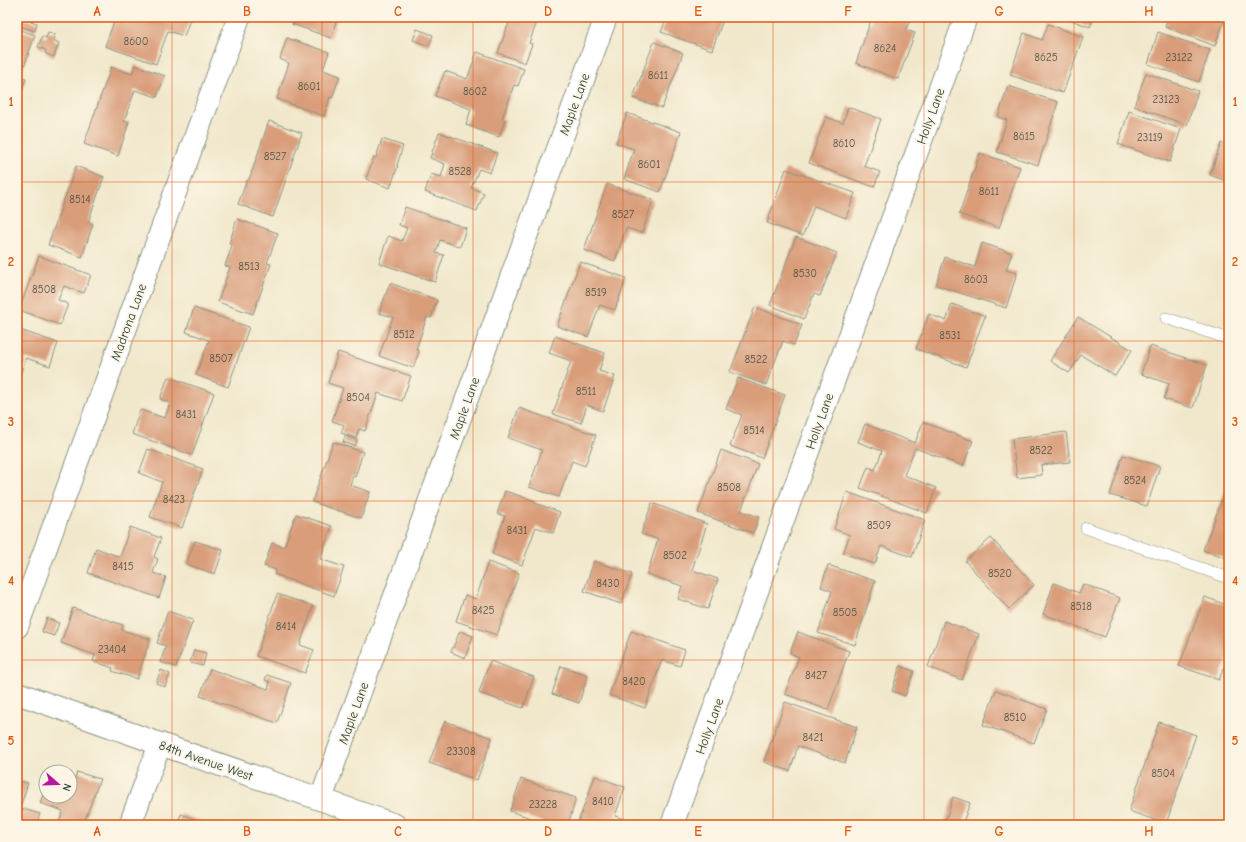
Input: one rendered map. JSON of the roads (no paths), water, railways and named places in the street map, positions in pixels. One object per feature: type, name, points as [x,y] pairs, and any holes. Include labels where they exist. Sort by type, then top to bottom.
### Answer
[{"type":"street","name":"Madrona Lane","points":[[17,628],[239,17]]},
{"type":"street","name":"Maple Lane","points":[[321,800],[606,17]]},
{"type":"street","name":"Holly Lane","points":[[672,825],[966,17]]},
{"type":"street","name":"84th Avenue West","points":[[17,693],[321,800],[360,819],[395,825]]},
{"type":"street","points":[[130,825],[160,744]]},
{"type":"lane","points":[[1166,318],[1229,339]]},
{"type":"lane","points":[[1086,528],[1229,578]]}]
